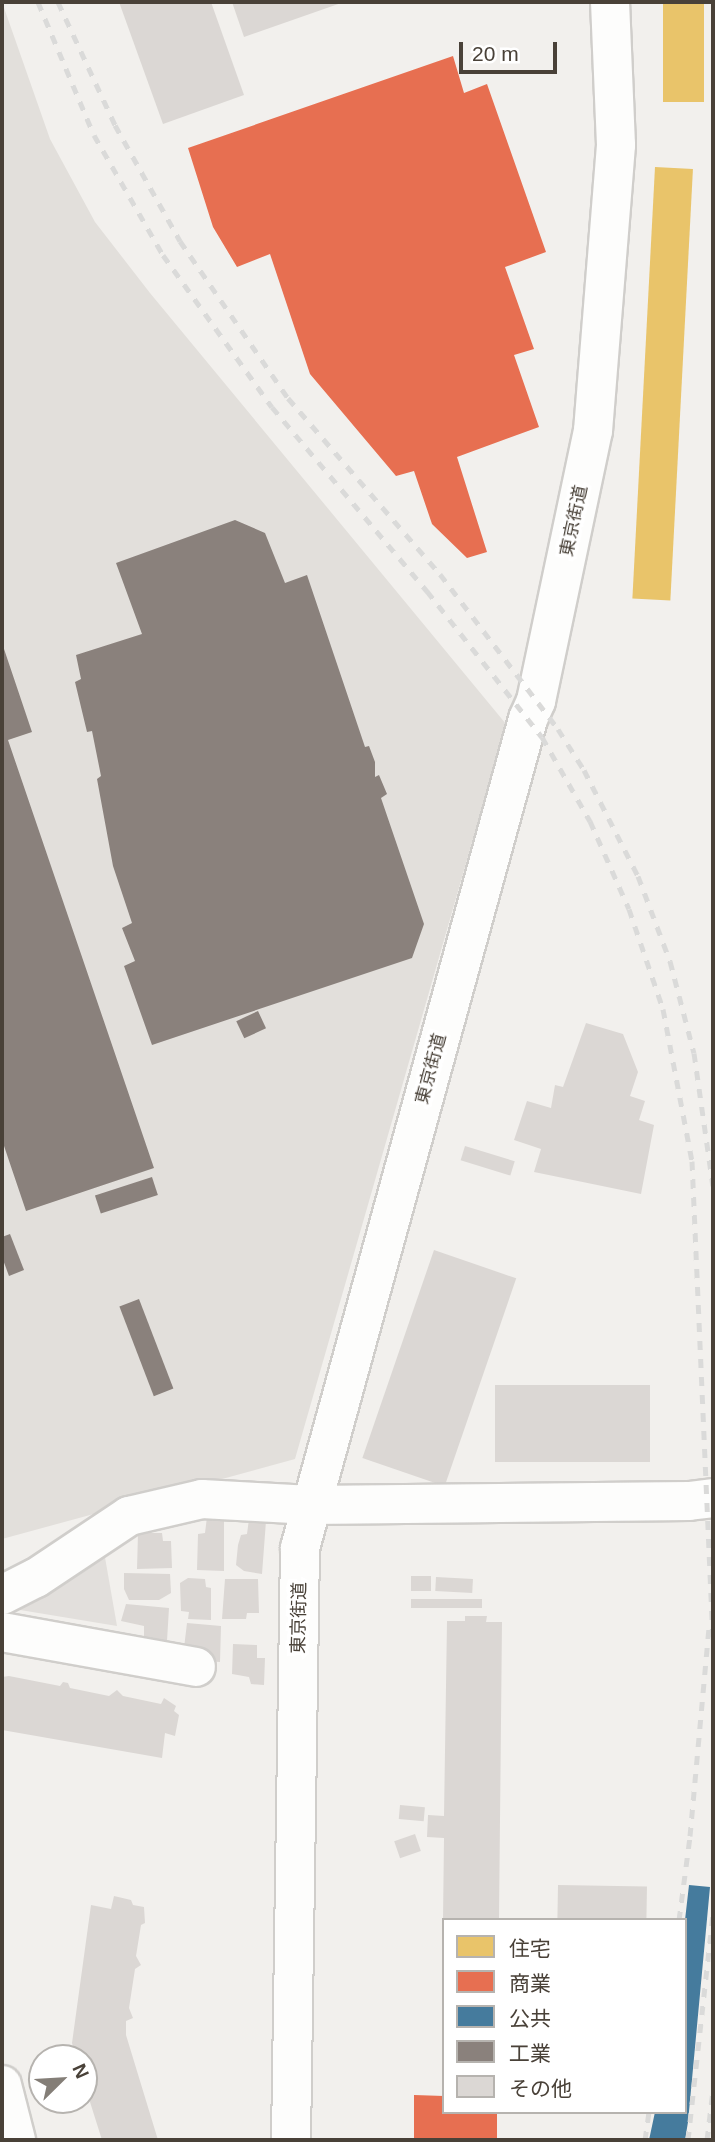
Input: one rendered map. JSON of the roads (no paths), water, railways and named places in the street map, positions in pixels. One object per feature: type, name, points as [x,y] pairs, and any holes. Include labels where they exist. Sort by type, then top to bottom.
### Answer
[{"type":"street","name":"東京街道","points":[[291,2140],[300,1548],[528,719],[536,701],[593,431],[616,145],[610,2]]},
{"type":"street","points":[[2,1595],[36,1578],[129,1516],[202,1499],[311,1505],[689,1501],[713,1498]]},
{"type":"street","points":[[2,1632],[196,1667]]},
{"type":"street","points":[[2,2085],[16,2140]]},
{"type":"railway","points":[[38,2],[94,135],[163,255],[272,407],[427,591],[542,737],[590,821],[629,909],[663,1009],[692,1161],[713,1637]]},
{"type":"railway","points":[[58,2],[115,125],[180,241],[288,398],[440,574],[558,729],[584,770],[638,876],[670,961],[694,1053],[713,1186]]},
{"type":"railway","points":[[679,1918],[690,1836],[709,1629]]},
{"type":"railway","points":[[688,2140],[713,1913]]},
{"type":"railway","points":[[707,2140],[713,2090]]},
{"type":"railway","points":[[645,2140],[649,2114]]}]
